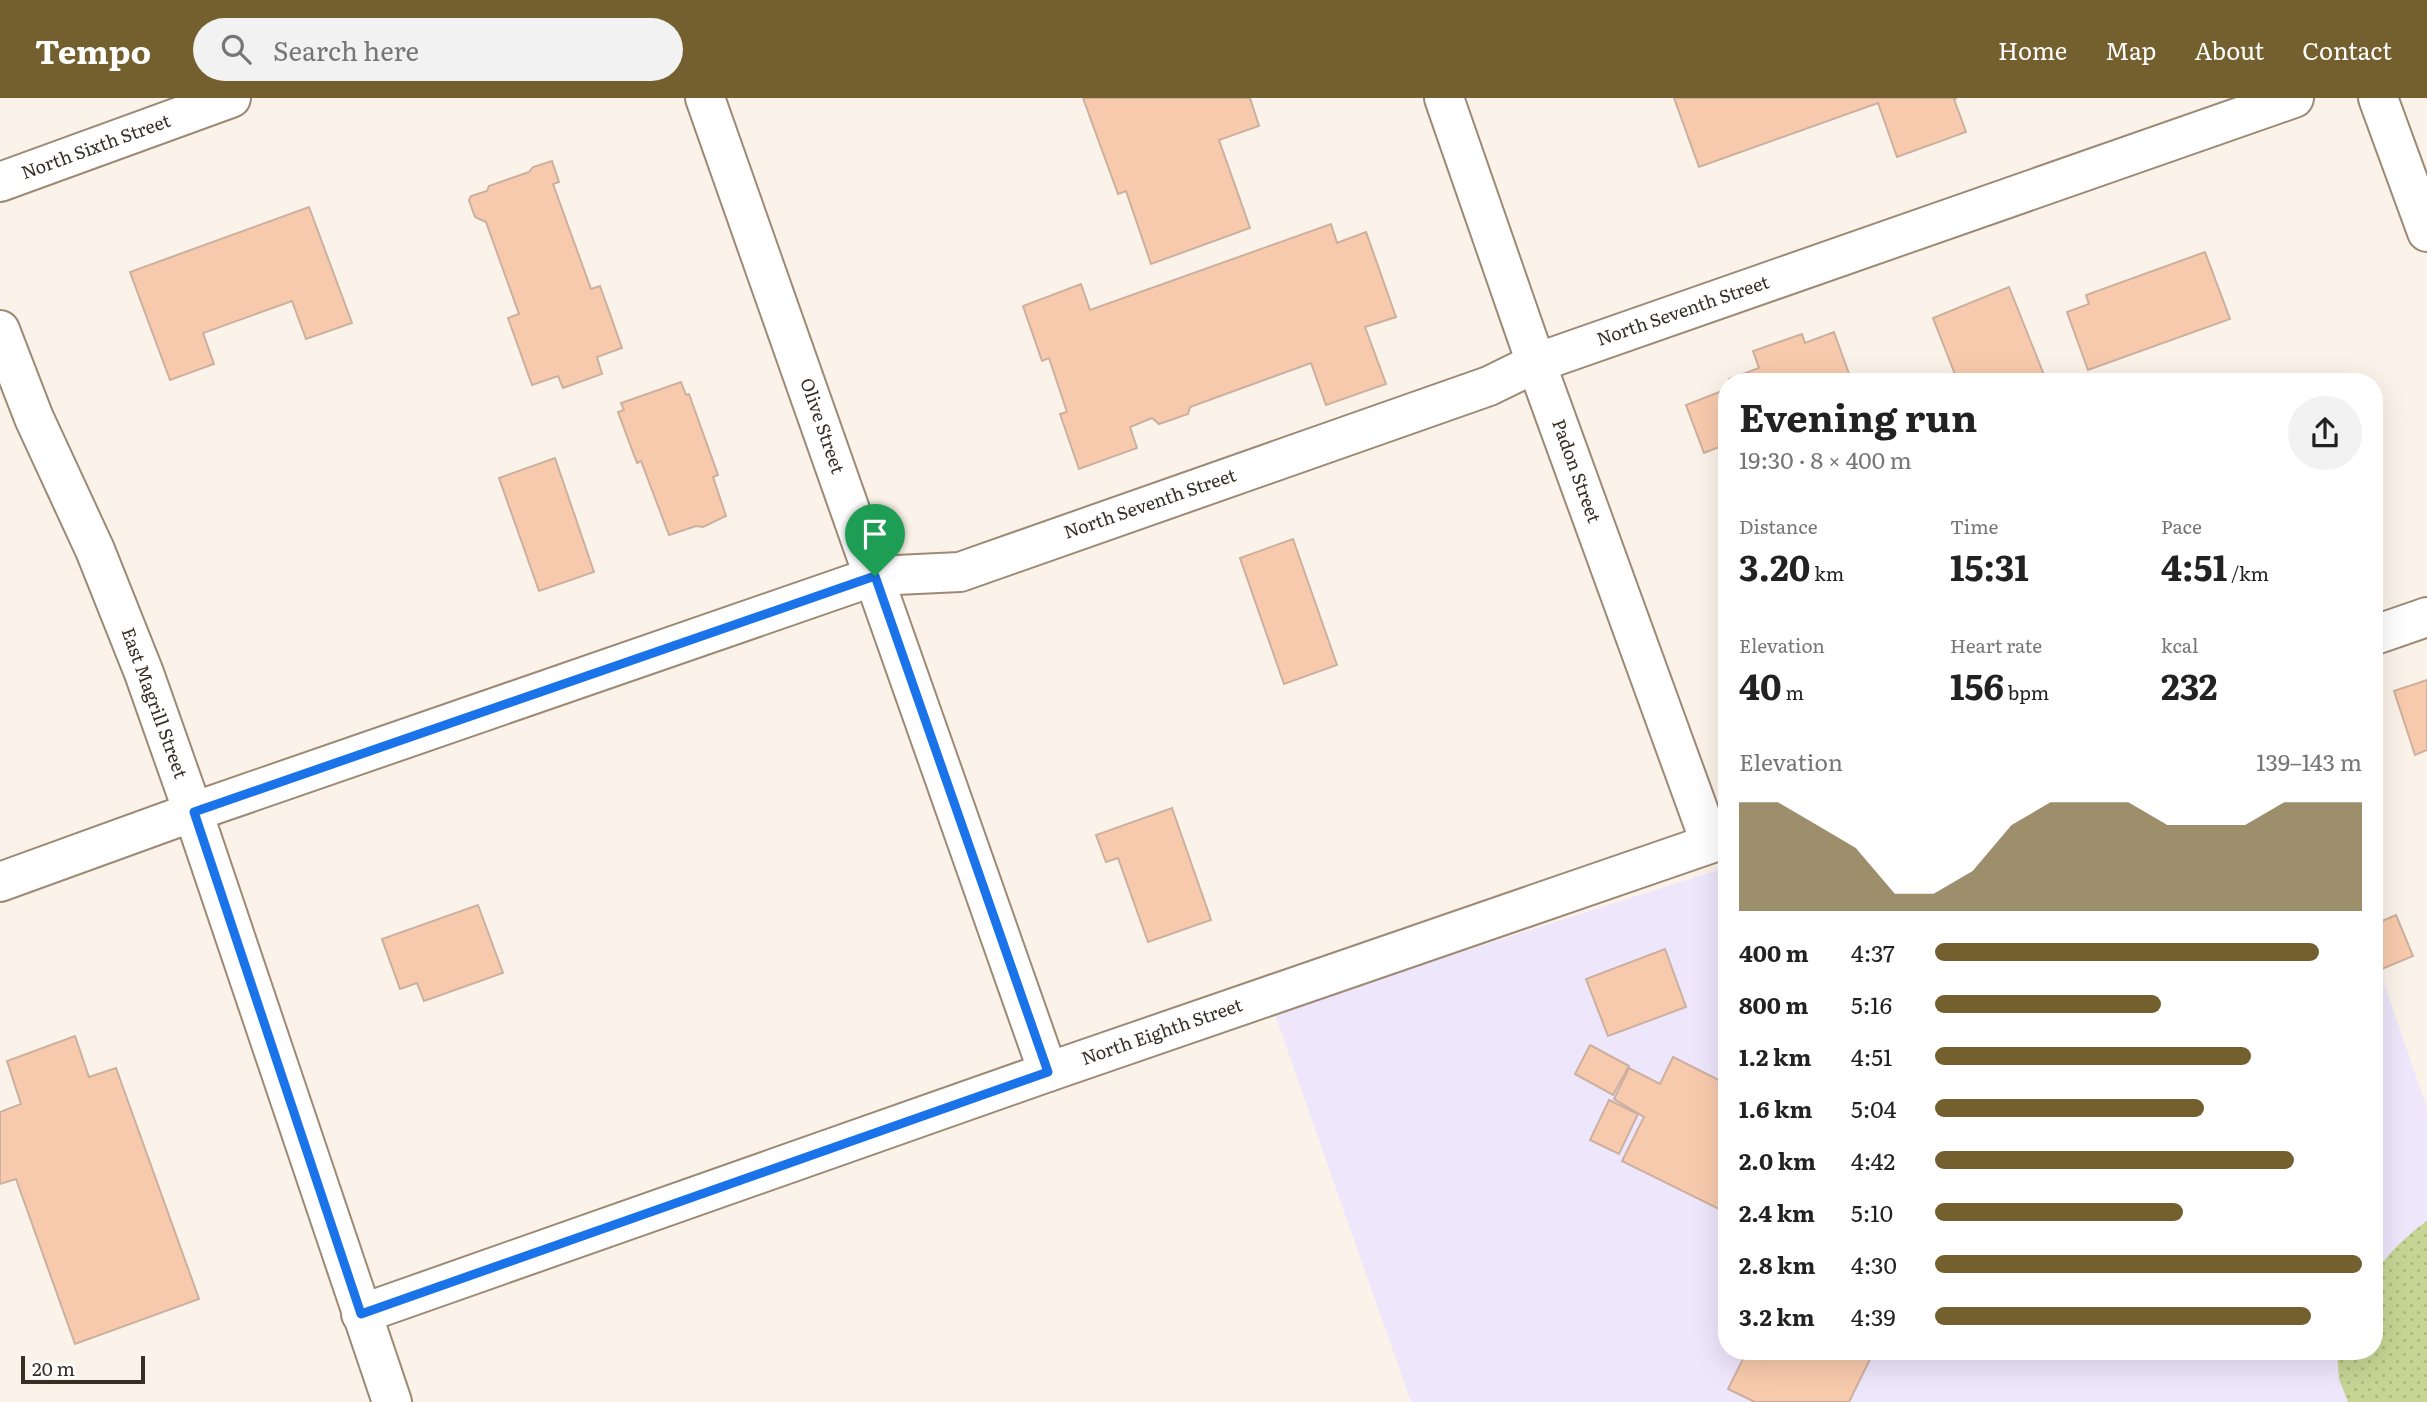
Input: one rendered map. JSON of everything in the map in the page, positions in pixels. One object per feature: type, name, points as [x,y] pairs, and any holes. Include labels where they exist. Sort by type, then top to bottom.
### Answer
[{"type":"street","name":"North Sixth Street","points":[[0,182],[231,98]]},
{"type":"street","name":"Olive Street","points":[[705,98],[1048,1072]]},
{"type":"street","name":"Padon Street","points":[[1444,98],[1536,363],[1718,837]]},
{"type":"street","name":"North Seventh Street","points":[[0,882],[875,576],[960,572],[1489,386],[1536,363],[2294,98]]},
{"type":"street","points":[[2378,98],[2427,232]]},
{"type":"street","name":"East Magrill Street","points":[[0,330],[34,418],[71,497],[144,673],[194,812],[392,1402]]},
{"type":"street","points":[[2383,632],[2427,617]]},
{"type":"street","name":"North Eighth Street","points":[[361,1314],[1718,840]]},
{"type":"shaded area","points":[[1718,870],[1718,1360],[2383,1360],[2383,980],[2427,1109],[2427,1402],[1411,1402],[1274,1012]]},
{"type":"green space","points":[[2427,1221],[2427,1402],[2348,1402],[2339,1379],[2338,1360],[2383,1360],[2383,1263],[2405,1239]]},
{"type":"building","points":[[1083,98],[1250,98],[1259,126],[1219,140],[1250,228],[1151,264],[1126,191],[1118,194]]},
{"type":"building","points":[[1674,98],[1957,98],[1954,99],[1966,132],[1897,157],[1878,103],[1699,167]]},
{"type":"building","points":[[552,161],[559,182],[553,184],[591,289],[600,286],[622,348],[597,357],[602,374],[563,388],[558,376],[532,385],[508,318],[519,314],[486,222],[475,217],[469,200],[471,196],[487,191],[489,186]]},
{"type":"building","points":[[309,207],[352,323],[306,339],[292,301],[203,333],[214,364],[170,380],[130,272]]},
{"type":"building","points":[[1331,224],[1337,243],[1366,232],[1396,317],[1365,327],[1386,384],[1326,405],[1311,363],[1190,407],[1188,414],[1159,424],[1152,418],[1130,427],[1137,448],[1079,469],[1060,414],[1067,412],[1049,358],[1042,361],[1023,306],[1081,284],[1090,310]]},
{"type":"building","points":[[2205,252],[2230,319],[2088,370],[2067,312],[2089,304],[2086,295]]},
{"type":"building","points":[[2009,287],[2043,373],[1954,373],[1933,318]]},
{"type":"building","points":[[1834,332],[1849,373],[1745,373],[1759,368],[1753,351],[1802,334],[1805,343]]},
{"type":"building","points":[[681,382],[686,395],[689,394],[718,475],[713,477],[726,516],[703,527],[696,526],[669,535],[641,461],[637,463],[618,412],[624,410],[621,403]]},
{"type":"building","points":[[1718,393],[1718,448],[1704,453],[1686,405]]},
{"type":"building","points":[[555,458],[594,572],[539,591],[499,478]]},
{"type":"building","points":[[1293,539],[1337,665],[1284,684],[1240,558]]},
{"type":"building","points":[[2427,680],[2427,750],[2415,755],[2394,691]]},
{"type":"building","points":[[1172,808],[1211,920],[1148,942],[1118,858],[1106,862],[1096,835]]},
{"type":"building","points":[[478,905],[503,973],[424,1001],[417,983],[400,989],[382,939]]},
{"type":"building","points":[[2396,915],[2413,956],[2383,969],[2383,921]]},
{"type":"building","points":[[1665,949],[1686,1007],[1608,1036],[1586,979]]},
{"type":"building","points":[[75,1036],[89,1077],[116,1068],[199,1299],[75,1344],[16,1179],[0,1184],[0,1112],[21,1104],[7,1061]]},
{"type":"building","points":[[1590,1045],[1629,1066],[1613,1095],[1575,1074]]},
{"type":"building","points":[[1673,1057],[1718,1080],[1718,1209],[1622,1161],[1644,1117],[1614,1099],[1629,1068],[1660,1084]]},
{"type":"building","points":[[1609,1100],[1638,1114],[1619,1154],[1590,1140]]},
{"type":"building","points":[[1742,1360],[1870,1360],[1849,1402],[1755,1402],[1728,1389]]},
{"type":"route","points":[[875,576],[1048,1072],[361,1314],[194,812],[875,576]]}]
